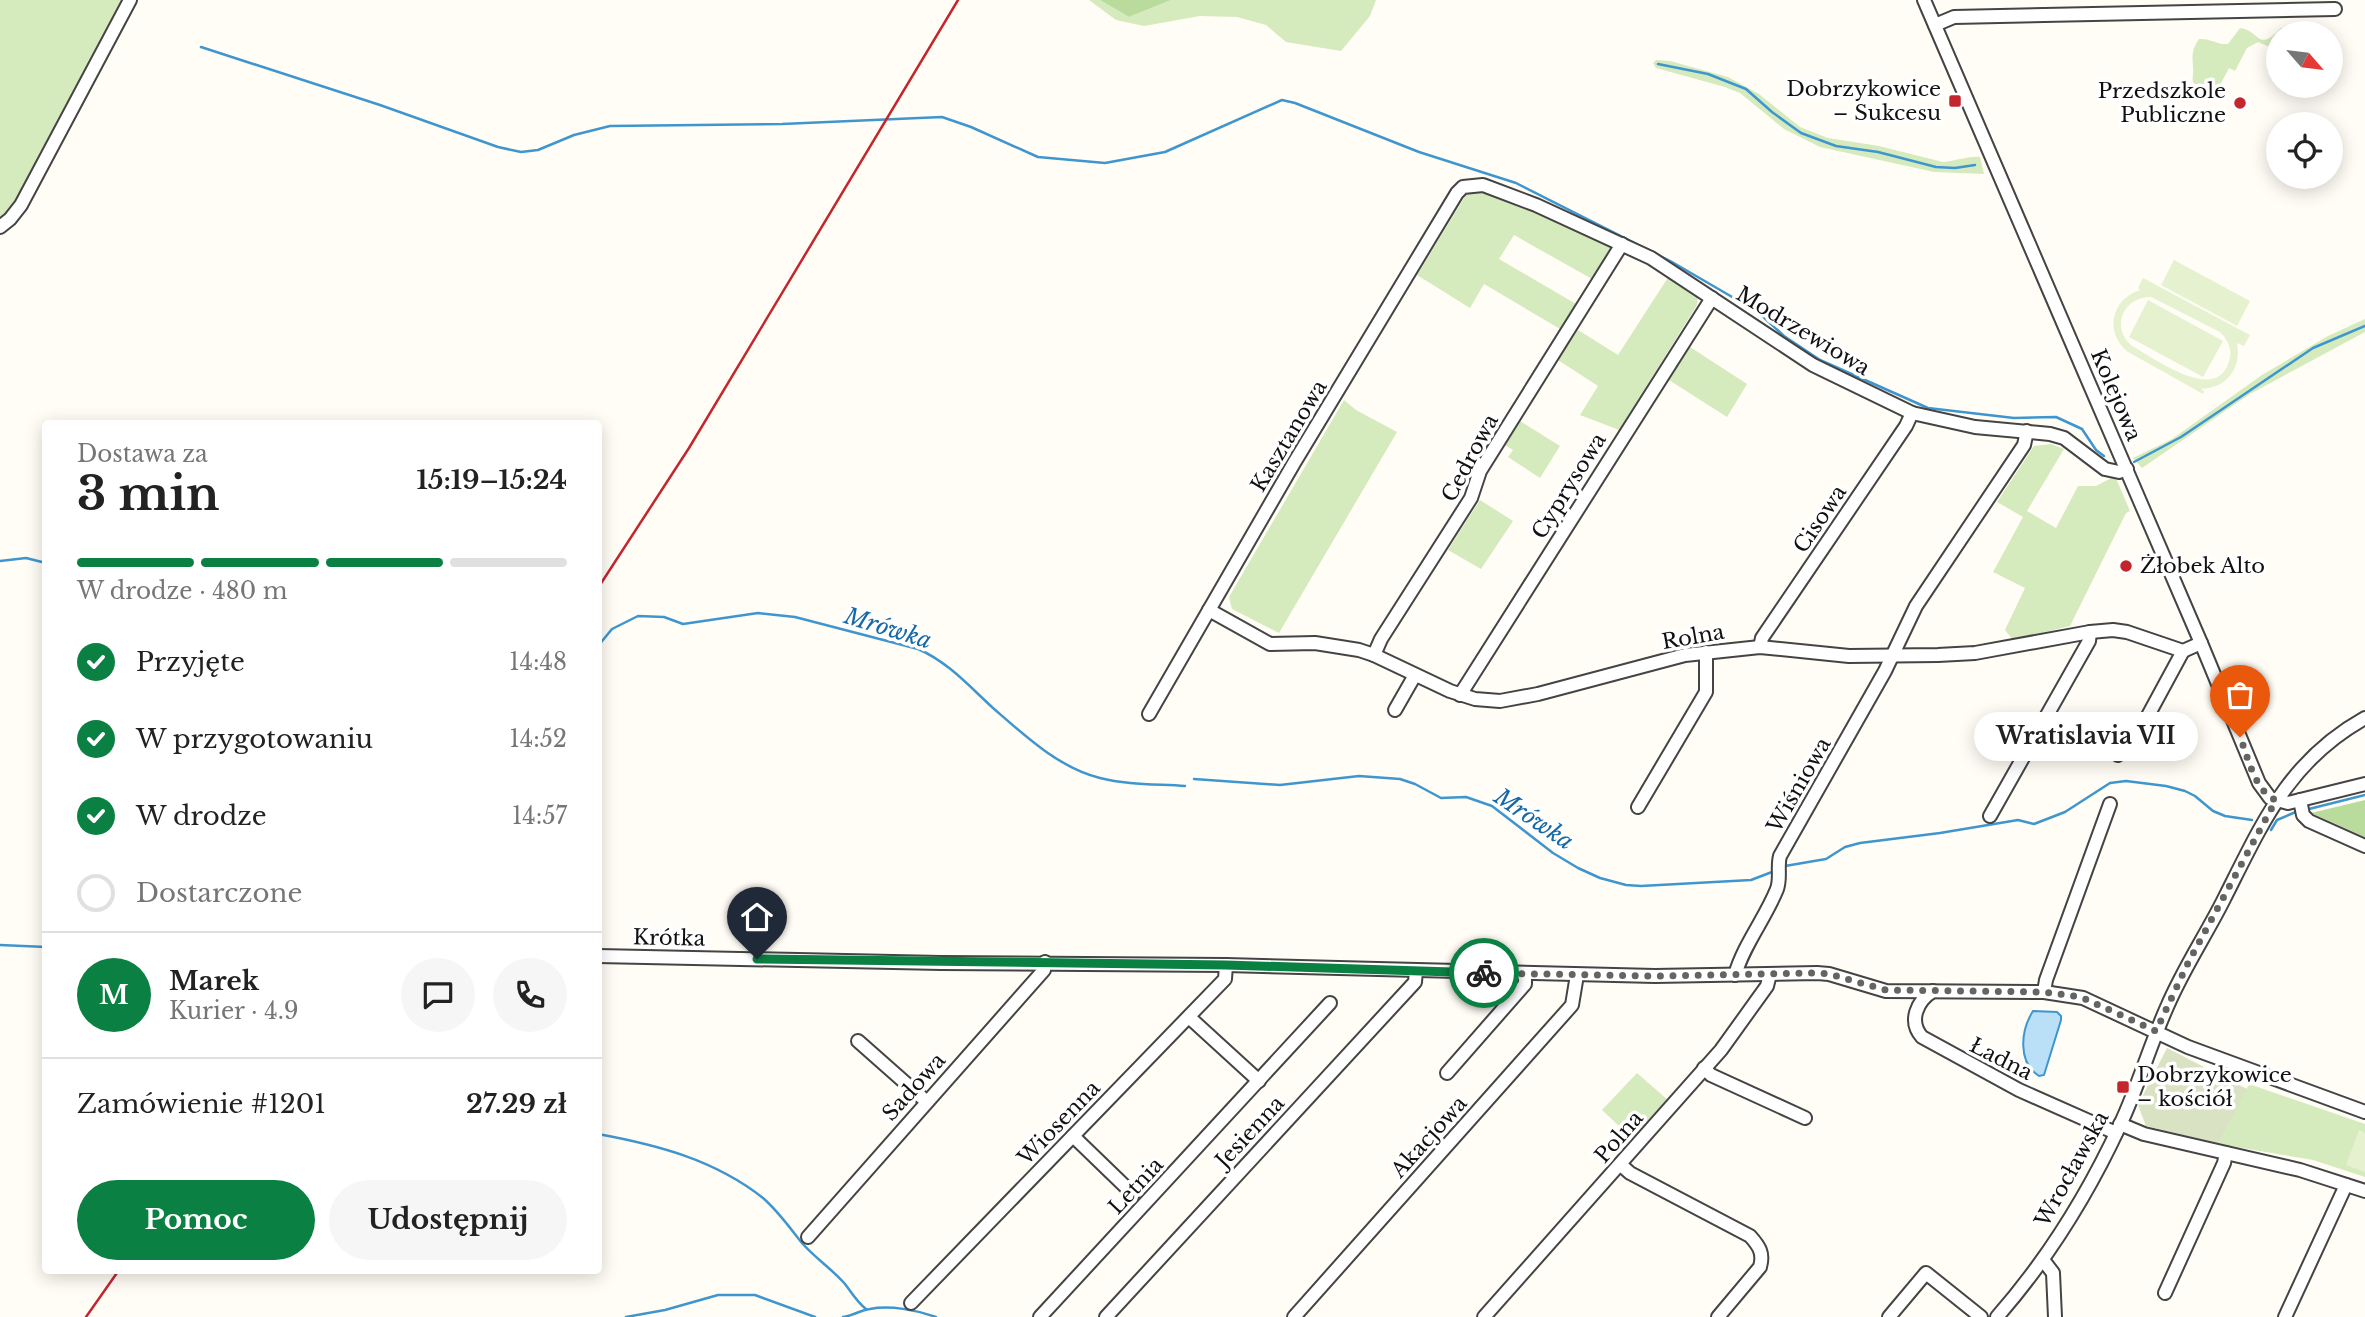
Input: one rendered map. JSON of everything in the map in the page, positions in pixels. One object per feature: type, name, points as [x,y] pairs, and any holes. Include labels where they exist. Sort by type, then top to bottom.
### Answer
[{"type":"street","points":[[0,227],[21,205],[130,0]]},
{"type":"street","name":"Kolejowa","points":[[1924,0],[2127,469],[2259,783],[2266,795],[2276,800]]},
{"type":"street","points":[[1935,25],[1954,17],[2335,9]]},
{"type":"street","name":"Modrzewiowa","points":[[1470,185],[1483,185],[1536,205],[1651,258],[1813,365],[1912,413],[1975,427],[2050,434],[2064,438],[2108,471],[2119,472],[2127,469]]},
{"type":"street","name":"Kasztanowa","points":[[1149,714],[1294,463],[1457,193],[1470,185]]},
{"type":"street","name":"Cedrowa","points":[[1374,654],[1471,498],[1480,471],[1622,244]]},
{"type":"street","name":"Cyprysowa","points":[[1460,695],[1712,298]]},
{"type":"street","name":"Cisowa","points":[[1760,647],[1762,638],[1906,426],[1912,413]]},
{"type":"street","name":"Wiśniowa","points":[[1735,975],[1739,959],[1776,892],[1780,856],[1885,671],[1916,606],[2024,445],[2026,431]]},
{"type":"street","name":"Rolna","points":[[1209,610],[1270,644],[1315,643],[1374,654],[1460,695],[1488,701],[1513,699],[1685,656],[1760,647],[1849,656],[1975,653],[2091,632],[2119,630],[2183,651]]},
{"type":"street","points":[[1990,816],[2089,641],[2091,632]]},
{"type":"street","points":[[2118,755],[2130,734],[2144,723],[2183,651],[2201,643]]},
{"type":"street","points":[[1638,807],[1706,692],[1706,652]]},
{"type":"street","points":[[1395,710],[1415,675]]},
{"type":"street","name":"Wrocławska","points":[[1997,1317],[2043,1260],[2118,1128],[2156,1031],[2188,963],[2276,800],[2320,748],[2365,718]]},
{"type":"street","points":[[2276,800],[2301,807],[2365,784]]},
{"type":"street","points":[[2044,992],[2110,804]]},
{"type":"street","points":[[2301,807],[2309,821],[2365,846]]},
{"type":"street","name":"Krótka","points":[[602,956],[1226,965],[1577,975],[1829,974],[1886,990],[2044,992],[2083,998],[2188,1047],[2365,1112]]},
{"type":"street","name":"Sadowa","points":[[808,1237],[1044,970],[1045,962]]},
{"type":"street","name":"Wiosenna","points":[[911,1303],[1225,979],[1226,965]]},
{"type":"street","name":"Jesienna","points":[[1105,1317],[1415,982],[1416,971]]},
{"type":"street","points":[[1447,1073],[1525,984],[1525,974]]},
{"type":"street","name":"Polna","points":[[1484,1317],[1704,1068],[1739,1026],[1767,986],[1770,974]]},
{"type":"street","name":"Akacjowa","points":[[1294,1317],[1572,1005],[1577,975]]},
{"type":"street","name":"Ładna","points":[[1908,991],[1914,998],[1917,1010],[1917,1032],[1928,1042],[2040,1101],[2118,1128],[2300,1170],[2365,1191]]},
{"type":"street","points":[[1917,1010],[1923,998],[1933,991]]},
{"type":"street","name":"Letnia","points":[[1040,1317],[1331,1003]]},
{"type":"street","points":[[1189,1017],[1259,1081]]},
{"type":"street","points":[[858,1041],[927,1102]]},
{"type":"street","points":[[1704,1068],[1711,1075],[1805,1118]]},
{"type":"street","points":[[1073,1136],[1133,1194]]},
{"type":"street","points":[[2165,1293],[2224,1163],[2225,1153]]},
{"type":"street","points":[[1621,1165],[1630,1173],[1750,1236],[1759,1247],[1763,1258],[1760,1267],[1717,1317]]},
{"type":"street","points":[[2285,1317],[2346,1185]]},
{"type":"street","points":[[2043,1260],[2053,1273],[2055,1317]]},
{"type":"street","points":[[1889,1317],[1926,1273],[1981,1317]]},
{"type":"green space","points":[[0,0],[124,0],[9,213],[0,219]]},
{"type":"green space","points":[[1089,0],[1100,0],[1129,17],[1171,0],[1376,0],[1370,16],[1341,51],[1286,42],[1266,25],[1237,17],[1200,16],[1144,26],[1116,20]]},
{"type":"green space","points":[[1100,0],[1171,0],[1129,17]]},
{"type":"green space","points":[[2240,28],[2266,39],[2266,45],[2258,42],[2247,48],[2235,71],[2229,68],[2219,87],[2208,82],[2199,87],[2194,85],[2193,56],[2199,39],[2228,44]]},
{"type":"green space","points":[[1656,60],[1670,61],[1728,77],[1759,94],[1800,127],[1828,138],[1879,146],[1943,162],[1980,157],[1984,174],[1934,172],[1820,147],[1784,129],[1740,93],[1656,68],[1653,63]]},
{"type":"green space","points":[[1482,189],[1612,246],[1613,252],[1597,279],[1592,279],[1514,235],[1499,259],[1576,304],[1560,329],[1484,284],[1470,308],[1417,275],[1466,195]]},
{"type":"green space","points":[[2174,260],[2250,301],[2237,326],[2161,285]]},
{"type":"green space","points":[[1669,276],[1698,295],[1697,305],[1619,430],[1580,415],[1598,386],[1558,360],[1578,330],[1618,355]]},
{"type":"green space","points":[[2143,278],[2250,335],[2244,346],[2237,343],[2235,368],[2225,381],[2201,389],[2203,394],[2128,352],[2120,344],[2116,336],[2114,317],[2123,301],[2140,290],[2138,288]],"holes":[[[2151,297],[2220,332],[2229,345],[2229,361],[2222,373],[2212,379],[2199,379],[2169,368],[2132,346],[2125,338],[2121,322],[2127,307],[2141,298]]]},
{"type":"green space","points":[[2148,300],[2223,341],[2203,377],[2129,337]]},
{"type":"green space","points":[[2365,319],[2365,332],[2250,394],[2142,468],[2133,458],[2172,439],[2262,375],[2328,336]]},
{"type":"green space","points":[[1690,347],[1747,384],[1727,417],[1669,380]]},
{"type":"green space","points":[[1344,400],[1356,410],[1397,432],[1279,633],[1232,609],[1229,597]]},
{"type":"green space","points":[[1520,421],[1560,446],[1540,478],[1508,457],[1513,450],[1505,445]]},
{"type":"green space","points":[[2051,444],[2064,449],[2027,511],[2056,528],[2078,486],[2096,486],[2115,476],[2130,511],[2126,513],[2070,626],[2013,640],[2005,630],[2025,588],[1993,572],[2023,517],[1997,502],[2034,446]]},
{"type":"green space","points":[[1480,500],[1513,521],[1481,569],[1448,550]]},
{"type":"green space","points":[[2365,800],[2365,837],[2311,813]]},
{"type":"green space","points":[[2167,1048],[2247,1089],[2219,1144],[2146,1126],[2138,1105]]},
{"type":"green space","points":[[1637,1073],[1669,1101],[1634,1140],[1602,1110]]},
{"type":"green space","points":[[2249,1084],[2365,1124],[2365,1177],[2313,1160],[2219,1144]]},
{"type":"green space","points":[[2359,1130],[2365,1133],[2365,1172],[2346,1165]]},
{"type":"water","points":[[2033,1011],[2057,1012],[2061,1016],[2044,1075],[2039,1076],[2027,1063],[2023,1045],[2026,1027]]},
{"type":"waterway","points":[[201,47],[380,105],[498,147],[521,152],[538,150],[574,135],[610,126],[782,124],[942,117],[1038,157],[1105,163],[1165,152],[1282,100],[1419,152],[1516,183],[1672,262],[1758,312],[1784,336],[1820,360],[1928,408],[2014,418],[2056,417],[2082,429],[2096,450],[2104,456]]},
{"type":"waterway","points":[[1658,64],[1708,74],[1746,89],[1801,133],[1836,146],[1878,152],[1936,167],[1975,165]]},
{"type":"waterway","points":[[2134,462],[2181,437],[2313,348],[2365,326]]},
{"type":"waterway","name":"Mrówka","points":[[0,561],[26,558],[42,562]]},
{"type":"waterway","name":"Mrówka","points":[[602,641],[612,629],[638,616],[664,617],[683,624],[758,613],[795,617],[929,654],[958,675],[1030,739],[1070,767],[1121,782],[1185,786]]},
{"type":"waterway","name":"Mrówka","points":[[1194,779],[1280,785],[1359,776],[1400,779],[1441,798],[1466,797],[1492,806],[1553,853],[1578,868],[1626,885],[1751,880],[1772,872]]},
{"type":"waterway","name":"Mrówka","points":[[1785,866],[1826,859],[1845,847],[1860,843],[2018,820],[2034,824],[2065,812],[2110,783],[2126,781],[2185,791],[2213,811],[2225,816],[2252,820]]},
{"type":"waterway","name":"Mrówka","points":[[2305,810],[2365,795]]},
{"type":"waterway","name":"Mrówka","points":[[2271,830],[2277,820],[2298,811]]},
{"type":"waterway","points":[[0,945],[42,947]]},
{"type":"waterway","points":[[602,1135],[685,1156],[745,1185],[774,1208],[812,1254],[845,1284],[866,1309]]},
{"type":"waterway","points":[[626,1317],[665,1310],[718,1295],[755,1295],[815,1317]]},
{"type":"waterway","points":[[843,1317],[866,1310],[886,1308],[912,1310],[936,1317]]},
{"type":"railway","points":[[602,582],[689,448],[958,0]]},
{"type":"railway","points":[[86,1317],[116,1274]]},
{"type":"way so far","points":[[1484,973],[1654,976],[1817,973],[1886,990],[2044,992],[2083,998],[2156,1031],[2188,963],[2276,800],[2266,795],[2259,783],[2240,737]]},
{"type":"place","name":"Dobrzykowice – Sukcesu","points":[[1955,101]]},
{"type":"place","name":"Przedszkole Publiczne","points":[[2240,103]]},
{"type":"place","name":"Żłobek Alto","points":[[2126,566]]},
{"type":"place","name":"Wratislavia VII","points":[[2240,737]]},
{"type":"place","name":"Dobrzykowice – kościół","points":[[2123,1087]]},
{"type":"route","points":[[757,959],[1226,965],[1484,973]]}]
